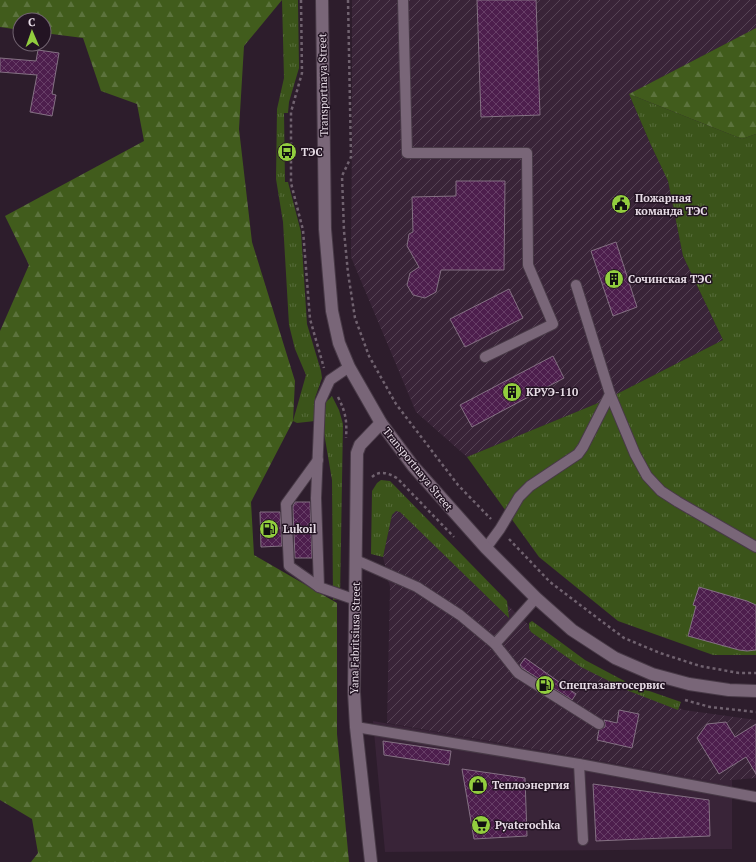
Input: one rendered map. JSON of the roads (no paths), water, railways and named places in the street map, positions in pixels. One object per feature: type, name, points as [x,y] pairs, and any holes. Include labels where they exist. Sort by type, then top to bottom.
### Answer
[{"type":"main road","name":"Transportnaya Street","points":[[322,0],[325,229],[332,311],[339,343],[349,367],[381,424],[413,466],[486,548],[536,598],[572,630],[615,658],[646,671],[688,684],[729,690],[756,691]]},
{"type":"main road","name":"Yana Fabritsiusa Street","points":[[372,862],[356,727],[354,692],[357,453],[360,445],[381,424]]},
{"type":"lane","points":[[403,0],[407,153],[527,153],[528,265],[553,324],[485,357]]},
{"type":"lane","points":[[576,285],[610,394],[635,454],[647,476],[661,491],[756,547]]},
{"type":"lane","points":[[320,587],[316,498],[320,402],[330,380],[349,367]]},
{"type":"lane","points":[[486,548],[500,529],[519,497],[530,486],[578,454],[610,394]]},
{"type":"lane","points":[[318,460],[286,504],[289,566],[320,587],[356,600]]},
{"type":"lane","points":[[356,560],[417,587],[460,614],[496,644],[518,673],[599,724]]},
{"type":"lane","points":[[496,644],[536,598]]},
{"type":"lane","points":[[356,727],[579,764],[756,797]]},
{"type":"lane","points":[[579,764],[583,840]]},
{"type":"place","name":"ТЭС","points":[[287,152]]},
{"type":"place","name":"Пожарная команда ТЭС","points":[[621,204]]},
{"type":"place","name":"Сочинская ТЭС","points":[[614,279]]},
{"type":"place","name":"КРУЭ-110","points":[[512,392]]},
{"type":"place","name":"Lukoil","points":[[269,529]]},
{"type":"place","name":"Спецгазавтосервис","points":[[545,685]]},
{"type":"place","name":"Теплоэнергия","points":[[478,785]]},
{"type":"place","name":"Pyaterochka","points":[[481,825]]}]
